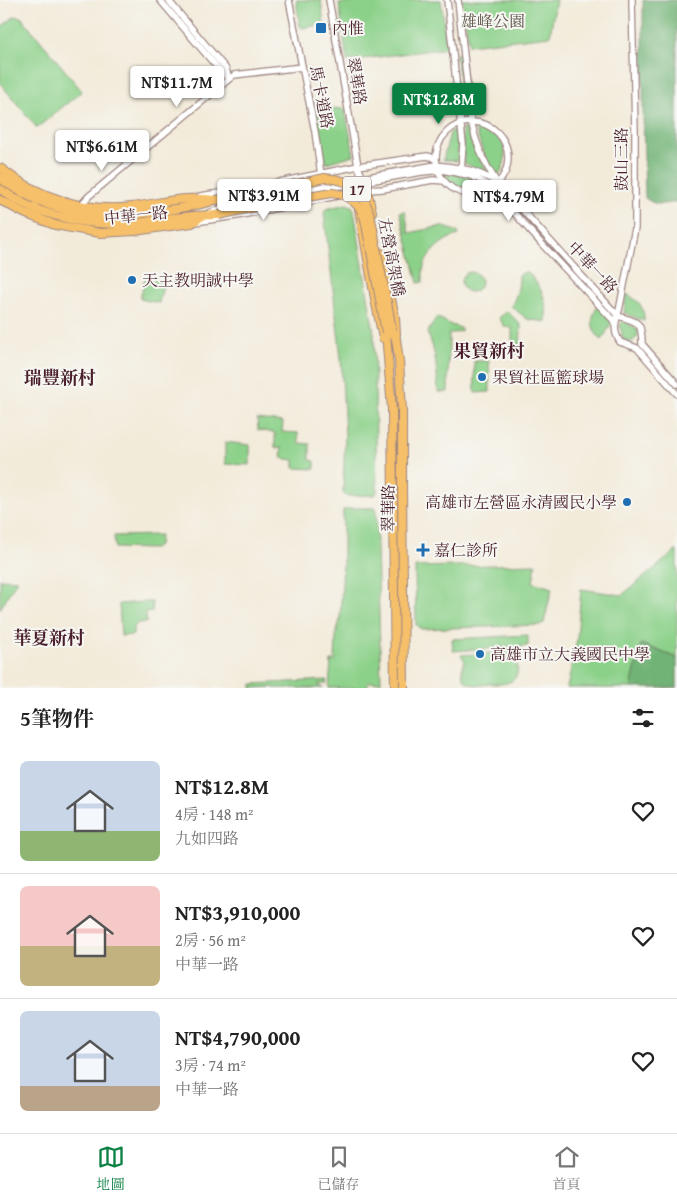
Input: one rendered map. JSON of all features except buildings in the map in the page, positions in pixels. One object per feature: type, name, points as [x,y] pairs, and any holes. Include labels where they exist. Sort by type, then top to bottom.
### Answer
[{"type":"main road","name":"中華一路","points":[[0,168],[20,183],[61,201],[76,212],[102,216],[131,215],[188,208],[216,200]]},
{"type":"main road","name":"中華一路","points":[[0,178],[31,197],[45,203],[117,224],[174,217],[219,215]]},
{"type":"main road","name":"左營高架橋","points":[[216,200],[325,178],[340,180],[357,189],[364,200],[371,220],[389,331]]},
{"type":"main road","name":"中華一路","points":[[0,189],[27,205],[57,216],[186,199],[216,200]]},
{"type":"main road","points":[[367,190],[394,317],[396,339]]},
{"type":"main road","points":[[356,192],[382,334],[387,347]]},
{"type":"main road","name":"左營高架橋","points":[[219,215],[326,194],[338,193],[350,198],[360,208],[367,225],[389,331]]},
{"type":"main road","name":"中華一路","points":[[0,200],[24,213],[55,225],[100,233],[134,231],[192,223],[204,215]]},
{"type":"main road","name":"翠華路","points":[[389,331],[396,339],[402,410],[404,688]]},
{"type":"main road","name":"翠華路","points":[[389,331],[387,347],[392,410],[395,688]]},
{"type":"street","points":[[160,0],[229,78]]},
{"type":"street","points":[[168,0],[226,70],[229,78]]},
{"type":"street","name":"馬卡道路","points":[[289,0],[324,187],[321,199]]},
{"type":"street","name":"翠華路","points":[[329,0],[358,166],[360,181],[356,192]]},
{"type":"street","points":[[447,0],[463,144],[461,170]]},
{"type":"street","points":[[458,0],[474,138],[496,185]]},
{"type":"street","name":"鼓山三路","points":[[617,319],[635,228],[632,0]]},
{"type":"street","points":[[76,212],[89,196],[234,74],[302,67]]},
{"type":"street","points":[[471,122],[489,125],[496,131],[505,142],[508,155],[505,174],[496,185],[485,192],[477,194],[456,191],[444,181],[436,165],[437,147],[443,136],[460,123],[471,122]]},
{"type":"street","name":"中華一路","points":[[160,211],[186,199],[358,166],[427,156],[431,157],[436,165]]},
{"type":"street","name":"中華一路","points":[[188,208],[422,172],[436,165],[478,172],[496,185],[617,319]]},
{"type":"street","name":"中華一路","points":[[174,217],[192,223],[367,190],[391,188],[433,180],[444,181]]},
{"type":"street","name":"翠華路","points":[[360,181],[367,190]]},
{"type":"street","name":"中華一路","points":[[204,215],[222,208],[324,187]]},
{"type":"street","points":[[677,384],[639,346],[620,342],[616,334],[617,319],[627,319],[638,324],[642,329],[639,346],[677,394]]},
{"type":"green space","points":[[296,0],[321,0],[324,24],[302,28],[300,26]]},
{"type":"green space","points":[[369,0],[441,0],[447,48],[347,61],[339,4]]},
{"type":"green space","name":"雄峰公園","points":[[462,0],[556,0],[550,36],[469,45]]},
{"type":"green space","points":[[643,0],[677,0],[677,202],[664,204],[653,203],[645,198]]},
{"type":"green space","points":[[15,16],[21,17],[82,91],[37,128],[0,83],[0,28]]},
{"type":"green space","points":[[462,53],[469,115],[464,116],[456,54]]},
{"type":"green space","points":[[324,102],[327,102],[330,108],[345,109],[354,155],[326,163],[314,110],[325,109]]},
{"type":"green space","points":[[474,126],[492,132],[499,137],[503,144],[505,160],[497,178],[487,163]]},
{"type":"green space","points":[[458,128],[459,151],[457,161],[443,160],[450,133]]},
{"type":"green space","points":[[470,128],[475,149],[489,175],[464,163],[462,129]]},
{"type":"green space","points":[[441,172],[468,176],[488,186],[474,189],[461,188],[445,178]]},
{"type":"green space","points":[[346,204],[352,206],[354,210],[374,333],[377,492],[375,495],[346,496],[343,493],[345,435],[341,358],[324,213],[326,209]]},
{"type":"green space","points":[[405,211],[409,233],[442,226],[458,232],[459,235],[441,243],[428,258],[423,270],[423,282],[418,283],[400,212]]},
{"type":"green space","points":[[527,271],[536,282],[545,300],[546,322],[527,319],[511,306],[519,284],[519,275]]},
{"type":"green space","points":[[467,272],[475,272],[481,278],[481,286],[475,292],[467,292],[461,286],[461,278]]},
{"type":"green space","points":[[145,278],[164,282],[159,303],[140,299]]},
{"type":"green space","points":[[626,294],[640,304],[644,321],[624,313]]},
{"type":"green space","points":[[598,306],[612,322],[602,340],[595,332],[592,324]]},
{"type":"green space","points":[[507,311],[521,325],[520,354],[512,354],[512,328],[505,327],[499,318]]},
{"type":"green space","points":[[437,317],[461,328],[461,331],[449,334],[448,392],[438,392],[434,354],[427,333]]},
{"type":"green space","points":[[624,321],[637,329],[638,336],[633,341],[629,342],[623,339],[620,325]]},
{"type":"green space","name":"果貿社區籃球場","points":[[474,361],[489,361],[490,392],[475,393]]},
{"type":"green space","points":[[257,419],[283,422],[282,432],[298,433],[299,443],[310,444],[310,460],[315,461],[315,469],[294,468],[294,460],[281,457],[282,448],[275,448],[275,433],[258,430]]},
{"type":"green space","points":[[225,442],[250,445],[250,465],[225,464]]},
{"type":"green space","points":[[375,508],[376,512],[381,682],[368,682],[368,688],[329,688],[331,661],[335,661],[336,634],[340,620],[343,566],[343,510]]},
{"type":"green space","points":[[160,535],[159,545],[154,549],[115,548],[114,536]]},
{"type":"green space","points":[[677,550],[677,658],[641,644],[631,688],[567,688],[577,639],[581,589],[622,595]]},
{"type":"green space","points":[[536,564],[533,582],[552,588],[544,623],[540,625],[421,629],[416,625],[415,567]]},
{"type":"green space","points":[[0,579],[17,580],[0,609]]},
{"type":"green space","points":[[152,602],[152,612],[145,613],[147,622],[138,623],[133,628],[133,635],[121,636],[119,604]]},
{"type":"green space","points":[[528,635],[528,646],[453,651],[452,639]]},
{"type":"green space","points":[[641,644],[677,658],[677,688],[631,688]]},
{"type":"green space","points":[[523,651],[523,657],[513,657],[518,671],[514,678],[507,683],[475,685],[467,682],[463,676],[462,669],[465,661],[461,655]]},
{"type":"green space","points":[[327,680],[326,684],[318,684],[323,688],[252,688],[252,684]]},
{"type":"place","name":"內惟","points":[[321,28]]},
{"type":"place","name":"天主教明誠中學","points":[[132,280]]},
{"type":"place","name":"果貿社區籃球場","points":[[482,377]]},
{"type":"place","name":"高雄市左營區永清國民小學","points":[[627,502]]},
{"type":"place","name":"嘉仁診所","points":[[423,550]]},
{"type":"place","name":"高雄市立大義國民中學","points":[[480,654]]},
{"type":"district","name":"果貿新村","points":[[489,350]]},
{"type":"district","name":"瑞豐新村","points":[[60,377]]},
{"type":"district","name":"華夏新村","points":[[49,637]]}]
